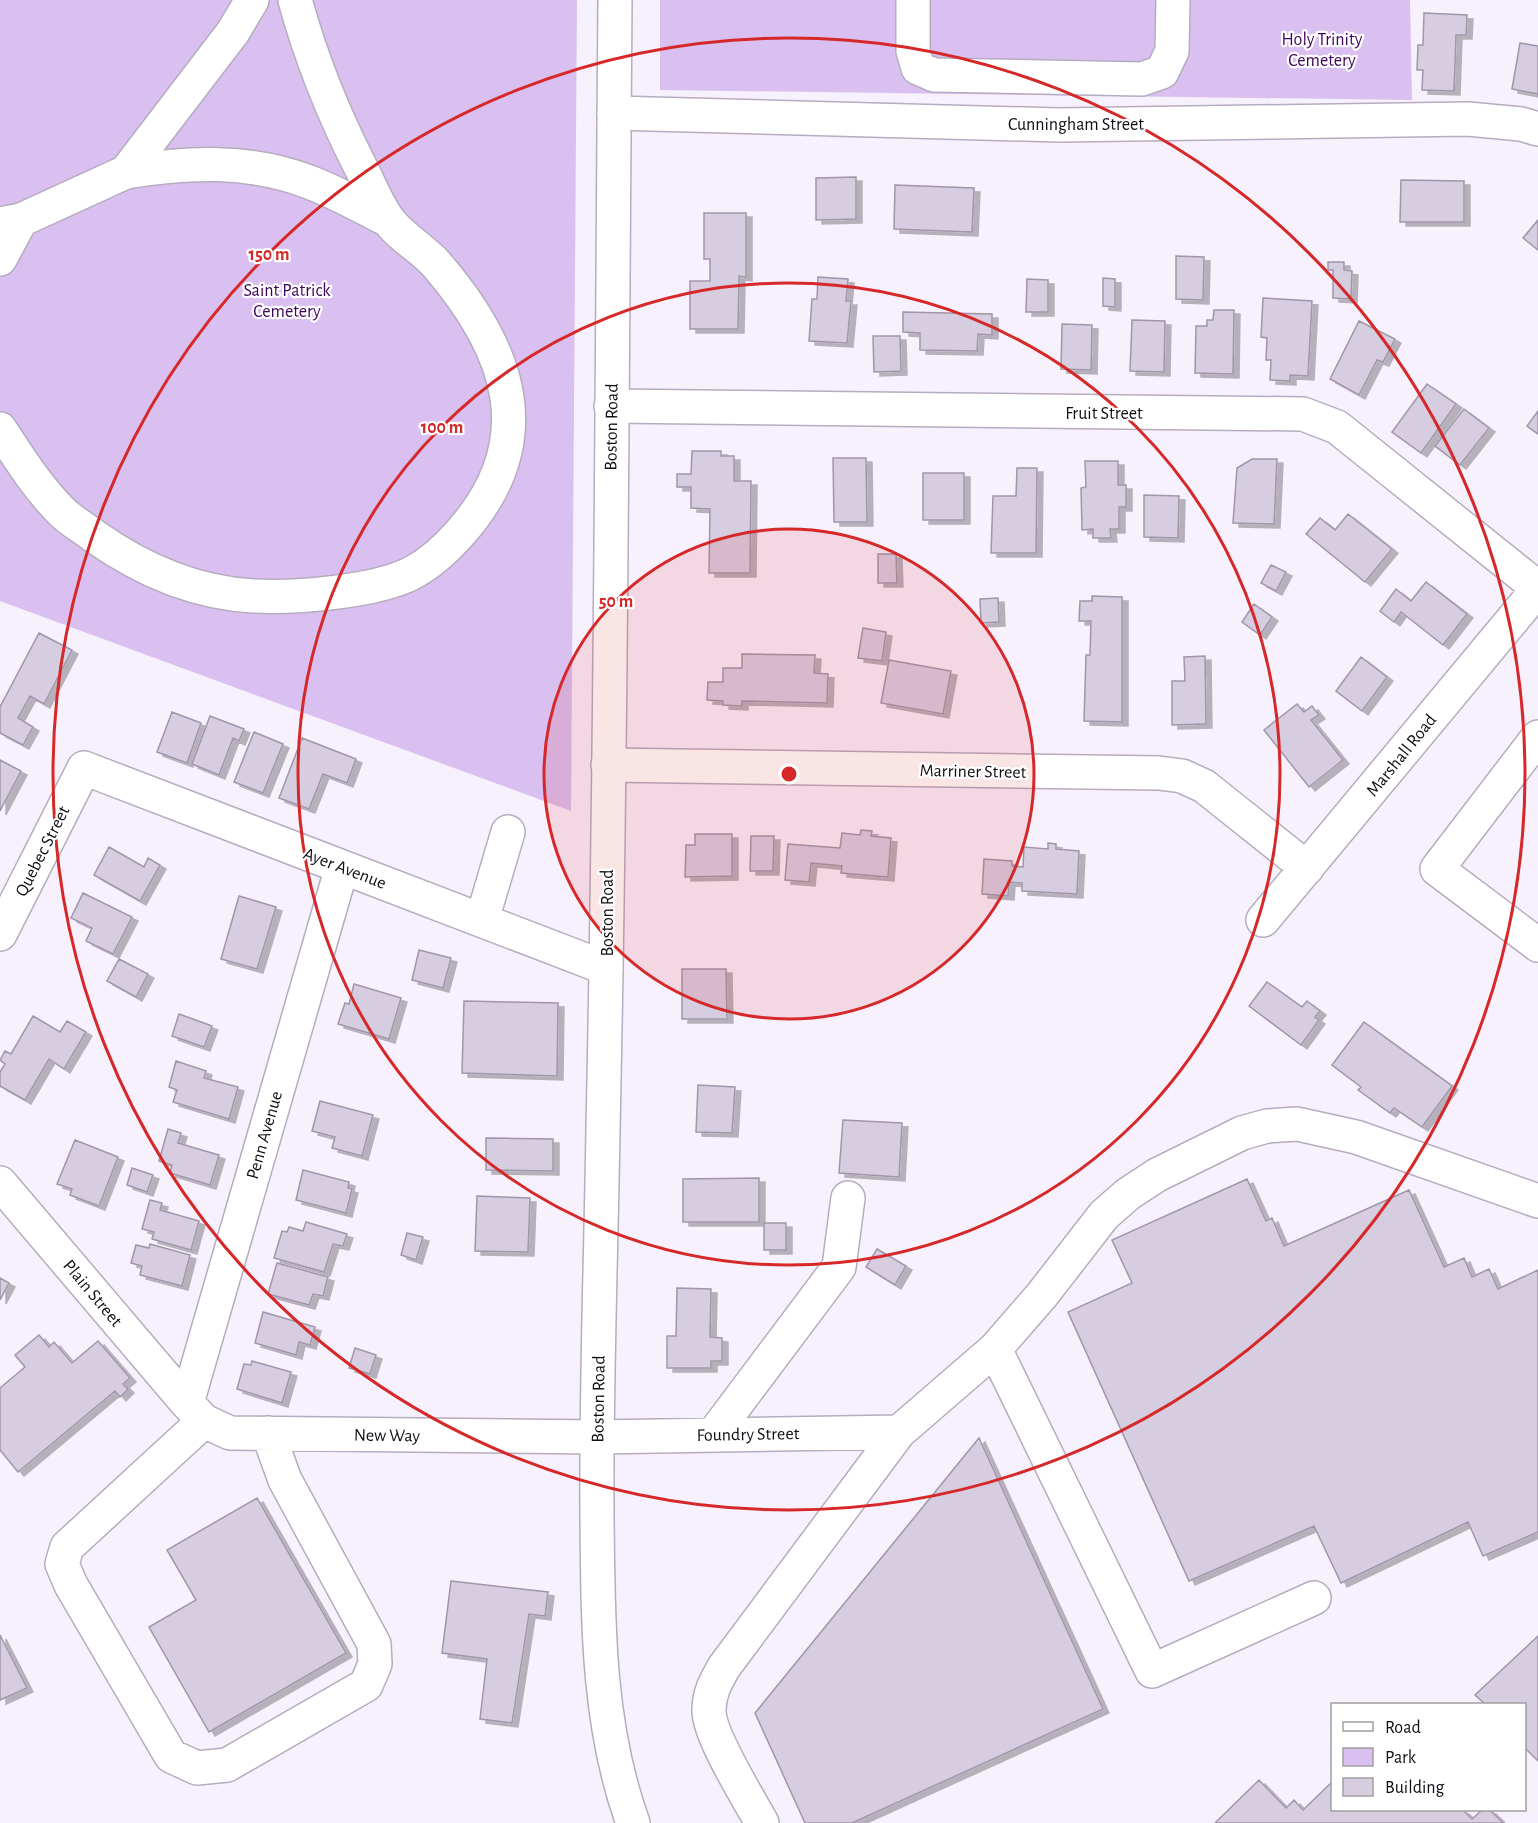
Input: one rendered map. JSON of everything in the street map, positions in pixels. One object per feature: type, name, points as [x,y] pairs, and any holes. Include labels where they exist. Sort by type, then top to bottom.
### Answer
[{"type":"street","points":[[126,172],[233,32],[252,0]]},
{"type":"street","points":[[295,0],[305,36],[334,115],[388,220]]},
{"type":"street","name":"Boston Road","points":[[615,0],[606,968],[597,1437],[601,1675],[622,1794],[633,1823]]},
{"type":"street","points":[[913,0],[913,51],[918,68],[934,75],[1142,79],[1162,72],[1172,51],[1173,0]]},
{"type":"street","name":"Cunningham Street","points":[[614,113],[1059,125],[1468,119],[1521,124],[1538,129]]},
{"type":"street","points":[[0,259],[10,222],[126,172],[173,165],[218,163],[265,170],[308,182],[388,220],[435,263],[469,307],[494,349],[507,395],[508,446],[498,477],[480,511],[446,550],[411,573],[360,588],[288,598],[233,595],[165,578],[116,552],[64,514],[30,476],[0,429]]},
{"type":"street","name":"Fruit Street","points":[[611,406],[1303,414],[1337,427],[1538,588]]},
{"type":"street","name":"Marshall Road","points":[[1263,920],[1538,588]]},
{"type":"street","points":[[1538,737],[1437,869],[1538,945]]},
{"type":"street","name":"Marriner Street","points":[[608,765],[1159,773],[1182,776],[1204,786],[1307,868]]},
{"type":"street","name":"Ayer Avenue","points":[[84,768],[606,968]]},
{"type":"street","name":"Quebec Street","points":[[0,934],[84,768]]},
{"type":"street","points":[[482,920],[508,832]]},
{"type":"street","name":"Penn Avenue","points":[[196,1412],[342,867]]},
{"type":"street","points":[[762,1823],[713,1730],[708,1712],[711,1689],[724,1667],[899,1432],[995,1349],[1042,1295],[1104,1215],[1128,1194],[1157,1175],[1242,1133],[1267,1126],[1297,1124],[1356,1137],[1538,1201]]},
{"type":"street","name":"Plain Street","points":[[0,1183],[196,1412]]},
{"type":"street","points":[[713,1435],[839,1267],[848,1198]]},
{"type":"street","points":[[995,1349],[1152,1671],[1314,1598]]},
{"type":"street","points":[[196,1412],[67,1546],[62,1564],[171,1756],[197,1768],[227,1765],[366,1685],[375,1664],[374,1644],[285,1480],[268,1433]]},
{"type":"street","name":"New Way","points":[[196,1412],[230,1433],[597,1437]]},
{"type":"street","name":"Foundry Street","points":[[597,1437],[899,1432]]},
{"type":"green space","name":"Saint Patrick Cemetery","points":[[0,0],[577,0],[571,811],[0,601]]},
{"type":"green space","name":"Holy Trinity Cemetery","points":[[660,0],[1410,0],[1412,100],[660,90]]},
{"type":"building","points":[[1424,13],[1467,15],[1466,35],[1456,35],[1454,91],[1422,90],[1423,70],[1417,70],[1418,45],[1423,45]]},
{"type":"building","points":[[1520,43],[1538,46],[1538,94],[1512,89]]},
{"type":"building","points":[[856,177],[856,219],[816,220],[816,178]]},
{"type":"building","points":[[1401,180],[1464,181],[1464,222],[1400,222]]},
{"type":"building","points":[[895,185],[974,188],[972,232],[894,229]]},
{"type":"building","points":[[704,213],[746,213],[746,277],[739,276],[738,329],[690,329],[690,281],[710,281],[710,259],[704,259]]},
{"type":"building","points":[[1538,220],[1538,250],[1523,238]]},
{"type":"building","points":[[1176,256],[1204,257],[1203,300],[1176,299]]},
{"type":"building","points":[[1328,262],[1344,262],[1344,270],[1352,271],[1351,299],[1333,298],[1333,270],[1328,270]]},
{"type":"building","points":[[818,277],[848,279],[846,301],[851,301],[847,343],[809,341],[812,299],[817,299]]},
{"type":"building","points":[[1103,278],[1115,279],[1115,307],[1103,306]]},
{"type":"building","points":[[1027,279],[1048,280],[1048,312],[1026,312]]},
{"type":"building","points":[[1263,298],[1312,301],[1308,376],[1290,375],[1290,381],[1270,380],[1271,360],[1266,360],[1267,338],[1261,337]]},
{"type":"building","points":[[1214,310],[1234,310],[1233,374],[1195,373],[1196,326],[1207,326],[1207,320],[1213,320]]},
{"type":"building","points":[[903,312],[992,314],[992,335],[978,334],[977,351],[920,350],[920,333],[903,332]]},
{"type":"building","points":[[1132,320],[1165,321],[1164,372],[1130,371]]},
{"type":"building","points":[[1359,321],[1395,339],[1383,362],[1377,360],[1359,395],[1330,379]]},
{"type":"building","points":[[1062,324],[1092,325],[1091,370],[1061,369]]},
{"type":"building","points":[[873,336],[900,336],[901,371],[874,372]]},
{"type":"building","points":[[1427,384],[1456,404],[1421,453],[1392,432]]},
{"type":"building","points":[[1464,409],[1489,428],[1460,465],[1435,446]]},
{"type":"building","points":[[1538,411],[1538,434],[1527,426]]},
{"type":"building","points":[[692,451],[721,451],[721,456],[734,456],[734,481],[751,481],[750,573],[709,573],[710,509],[691,508],[691,487],[677,487],[677,474],[691,474]]},
{"type":"building","points":[[833,458],[866,458],[867,522],[834,522]]},
{"type":"building","points":[[1252,459],[1277,459],[1274,524],[1233,523],[1237,468]]},
{"type":"building","points":[[1085,461],[1118,461],[1118,485],[1126,485],[1126,507],[1119,507],[1119,529],[1110,529],[1111,538],[1093,538],[1093,529],[1082,530],[1081,488],[1086,487]]},
{"type":"building","points":[[1017,468],[1037,468],[1036,553],[991,553],[993,496],[1016,496]]},
{"type":"building","points":[[923,473],[964,473],[964,520],[923,520]]},
{"type":"building","points":[[1144,495],[1179,496],[1178,538],[1144,537]]},
{"type":"building","points":[[1348,514],[1392,549],[1365,582],[1306,534],[1320,518],[1335,530]]},
{"type":"building","points":[[878,554],[896,554],[897,583],[878,583]]},
{"type":"building","points":[[1271,565],[1286,572],[1276,591],[1261,583]]},
{"type":"building","points":[[1426,582],[1467,614],[1443,645],[1401,612],[1394,622],[1380,611],[1396,589],[1411,601]]},
{"type":"building","points":[[1092,596],[1122,597],[1122,722],[1084,721],[1086,655],[1090,655],[1091,621],[1079,621],[1080,601],[1092,601]]},
{"type":"building","points":[[998,598],[999,622],[981,623],[980,599]]},
{"type":"building","points":[[1254,604],[1272,617],[1260,635],[1242,622]]},
{"type":"building","points":[[863,628],[886,632],[882,661],[858,658]]},
{"type":"building","points":[[39,633],[72,650],[44,704],[30,696],[18,718],[33,727],[23,745],[0,733],[0,707]]},
{"type":"building","points":[[742,654],[815,655],[814,673],[828,674],[827,703],[742,701],[742,706],[723,705],[723,701],[707,700],[708,682],[723,682],[723,668],[742,668]]},
{"type":"building","points":[[1205,656],[1206,724],[1172,725],[1172,681],[1185,681],[1184,657]]},
{"type":"building","points":[[1361,657],[1387,677],[1362,711],[1336,691]]},
{"type":"building","points":[[889,660],[951,671],[943,714],[881,703]]},
{"type":"building","points":[[1297,704],[1304,712],[1312,706],[1319,715],[1311,720],[1343,760],[1309,787],[1264,730]]},
{"type":"building","points":[[172,712],[201,723],[187,763],[157,752]]},
{"type":"building","points":[[210,716],[244,729],[239,741],[233,738],[219,775],[192,764]]},
{"type":"building","points":[[254,732],[283,744],[263,793],[234,782]]},
{"type":"building","points":[[302,738],[356,759],[347,783],[323,774],[309,809],[279,798]]},
{"type":"building","points":[[0,760],[21,771],[0,811]]},
{"type":"building","points":[[861,830],[872,831],[871,836],[891,838],[888,877],[841,873],[842,866],[811,863],[809,882],[785,880],[788,844],[840,848],[842,833],[860,835]]},
{"type":"building","points":[[695,834],[732,834],[732,876],[685,877],[686,845],[695,845]]},
{"type":"building","points":[[751,836],[774,836],[773,871],[750,871]]},
{"type":"building","points":[[1048,843],[1056,844],[1056,849],[1079,851],[1077,894],[1022,891],[1022,883],[1009,882],[1008,896],[982,894],[984,859],[1012,861],[1012,866],[1023,867],[1024,847],[1048,849]]},
{"type":"building","points":[[109,847],[144,867],[148,858],[160,865],[140,901],[94,875]]},
{"type":"building","points":[[83,893],[132,917],[113,954],[86,941],[92,928],[71,918]]},
{"type":"building","points":[[239,896],[276,907],[257,969],[221,959]]},
{"type":"building","points":[[419,950],[451,958],[443,988],[412,980]]},
{"type":"building","points":[[119,959],[148,974],[136,997],[107,981]]},
{"type":"building","points":[[682,969],[726,969],[727,1019],[682,1019]]},
{"type":"building","points":[[1267,982],[1302,1007],[1307,1001],[1320,1011],[1315,1017],[1319,1020],[1301,1045],[1249,1006]]},
{"type":"building","points":[[354,984],[401,998],[389,1039],[338,1024],[345,1003],[349,1004]]},
{"type":"building","points":[[464,1001],[558,1003],[557,1076],[462,1073]]},
{"type":"building","points":[[179,1014],[212,1026],[204,1047],[172,1036]]},
{"type":"building","points":[[33,1016],[60,1032],[67,1021],[86,1032],[64,1069],[49,1059],[25,1100],[0,1086],[0,1072],[5,1064],[0,1060],[5,1051],[11,1054]]},
{"type":"building","points":[[1364,1022],[1452,1086],[1422,1127],[1394,1108],[1390,1113],[1358,1090],[1361,1087],[1332,1065]]},
{"type":"building","points":[[176,1061],[206,1071],[204,1078],[238,1087],[229,1119],[173,1102],[177,1090],[169,1087]]},
{"type":"building","points":[[698,1085],[735,1087],[732,1133],[696,1132]]},
{"type":"building","points":[[320,1101],[373,1115],[362,1156],[332,1148],[335,1137],[312,1131]]},
{"type":"building","points":[[843,1120],[902,1123],[899,1177],[839,1173]]},
{"type":"building","points":[[168,1129],[181,1133],[178,1143],[219,1155],[210,1185],[170,1173],[172,1165],[159,1161]]},
{"type":"building","points":[[486,1138],[553,1139],[553,1171],[486,1170]]},
{"type":"building","points":[[75,1140],[118,1157],[99,1206],[70,1195],[72,1189],[57,1184]]},
{"type":"building","points":[[132,1168],[153,1175],[147,1192],[127,1185]]},
{"type":"building","points":[[303,1170],[349,1182],[348,1188],[352,1189],[346,1213],[296,1200]]},
{"type":"building","points":[[759,1178],[759,1222],[683,1222],[683,1179]]},
{"type":"building","points":[[1247,1179],[1266,1221],[1272,1218],[1284,1246],[1409,1190],[1444,1267],[1464,1258],[1472,1277],[1489,1269],[1498,1289],[1538,1270],[1538,1532],[1483,1556],[1468,1522],[1341,1583],[1314,1526],[1189,1581],[1068,1312],[1132,1283],[1112,1240]]},
{"type":"building","points":[[477,1196],[530,1198],[528,1252],[475,1251]]},
{"type":"building","points":[[150,1200],[162,1203],[160,1210],[199,1221],[191,1250],[152,1239],[154,1232],[142,1229]]},
{"type":"building","points":[[306,1222],[347,1234],[343,1246],[333,1244],[324,1272],[274,1258],[282,1231],[287,1232],[289,1227],[303,1231]]},
{"type":"building","points":[[764,1223],[786,1223],[786,1250],[764,1250]]},
{"type":"building","points":[[407,1233],[423,1237],[416,1260],[401,1255]]},
{"type":"building","points":[[150,1244],[190,1255],[182,1286],[140,1275],[142,1266],[131,1263],[136,1245],[149,1248]]},
{"type":"building","points":[[877,1249],[906,1266],[895,1285],[866,1267]]},
{"type":"building","points":[[277,1263],[328,1277],[323,1296],[313,1294],[309,1305],[268,1294]]},
{"type":"building","points":[[0,1278],[9,1283],[0,1300]]},
{"type":"building","points":[[677,1288],[711,1289],[710,1337],[722,1338],[722,1361],[711,1361],[711,1368],[667,1368],[667,1336],[676,1336]]},
{"type":"building","points":[[263,1312],[315,1327],[310,1345],[299,1342],[296,1355],[255,1343]]},
{"type":"building","points":[[39,1335],[49,1347],[54,1342],[72,1363],[98,1341],[130,1378],[123,1384],[128,1389],[120,1397],[115,1391],[18,1472],[0,1450],[0,1388],[25,1367],[15,1355]]},
{"type":"building","points":[[355,1348],[376,1355],[370,1374],[349,1368]]},
{"type":"building","points":[[252,1361],[291,1372],[282,1403],[237,1389],[244,1364],[251,1365]]},
{"type":"building","points":[[979,1438],[1103,1709],[852,1823],[805,1823],[755,1713]]},
{"type":"building","points":[[257,1498],[346,1653],[209,1732],[149,1627],[196,1600],[167,1550]]},
{"type":"building","points":[[451,1581],[548,1592],[545,1616],[529,1614],[512,1723],[480,1719],[487,1659],[442,1653]]},
{"type":"building","points":[[0,1635],[27,1688],[0,1700]]},
{"type":"building","points":[[1538,1636],[1538,1761],[1526,1749],[1526,1703],[1484,1703],[1475,1695]]},
{"type":"building","points":[[1259,1780],[1286,1808],[1294,1800],[1303,1810],[1331,1783],[1331,1811],[1464,1811],[1472,1819],[1481,1811],[1491,1811],[1503,1823],[1215,1823]]}]
